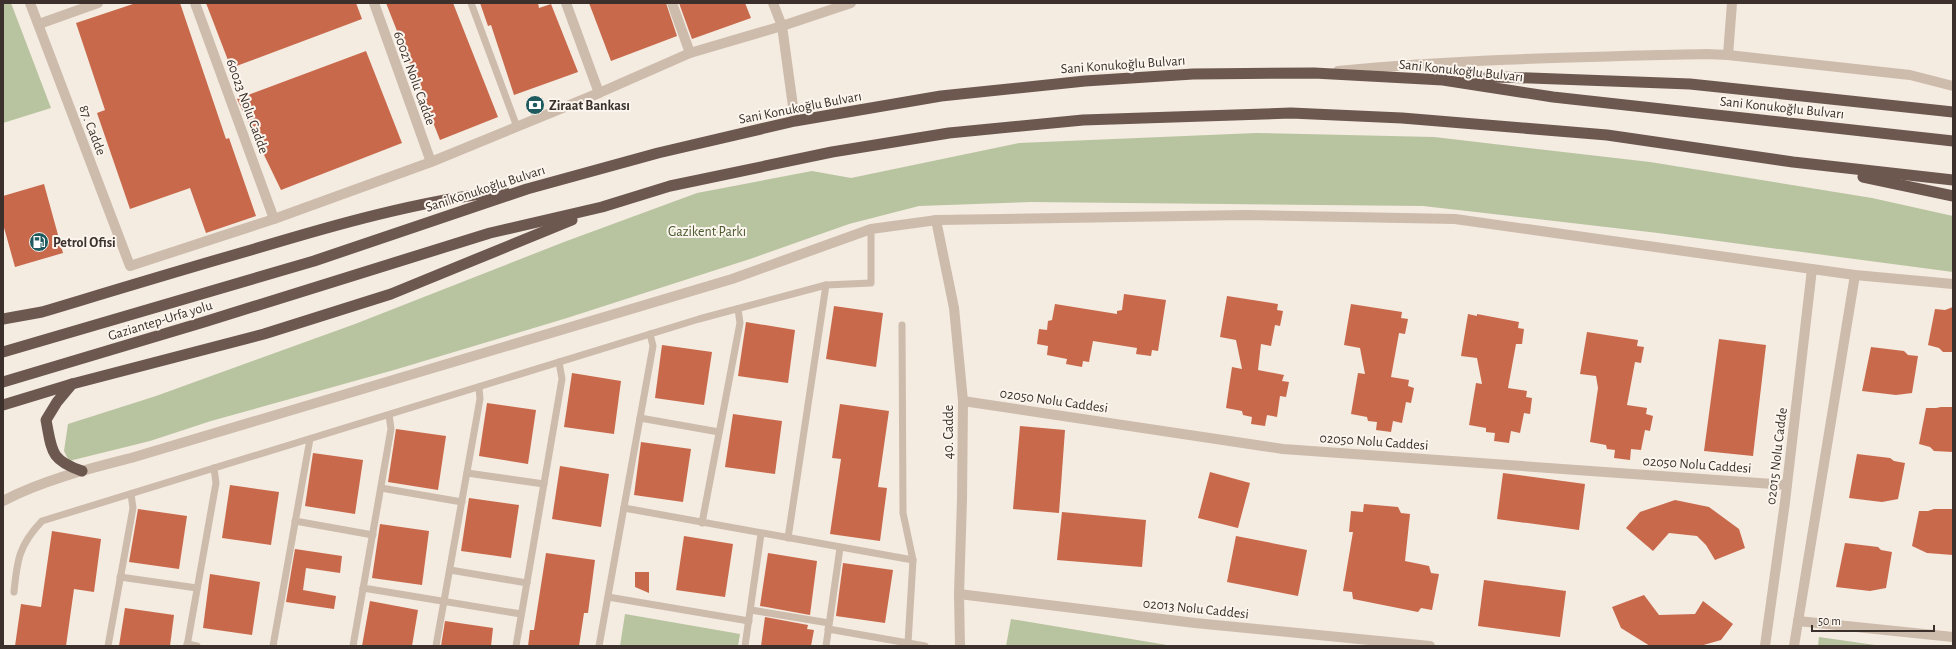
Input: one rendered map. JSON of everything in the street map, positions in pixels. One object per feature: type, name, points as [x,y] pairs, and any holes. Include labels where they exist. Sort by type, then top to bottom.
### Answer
[{"type":"highway","name":"Sani Konukoğlu Bulvarı","points":[[314,261],[527,189],[658,153],[795,121],[941,96],[1077,82],[1193,74],[1314,73],[1443,80],[1553,97],[1953,141]]},
{"type":"highway","points":[[1443,80],[1502,77],[1690,84],[1953,112]]},
{"type":"highway","points":[[3,405],[72,384],[264,334],[391,294],[602,207],[670,186],[832,152],[949,133],[1098,120],[1291,113],[1402,118],[1606,135],[1794,162],[1953,180]]},
{"type":"highway","points":[[1794,162],[1953,196]]},
{"type":"highway","points":[[3,320],[42,312],[324,228],[414,205],[458,197],[527,189]]},
{"type":"highway","name":"Gaziantep-Urfa yolu","points":[[3,382],[490,233],[602,207]]},
{"type":"highway","name":"Gaziantep-Urfa yolu","points":[[3,352],[314,261]]},
{"type":"highway","points":[[72,384],[56,402],[46,420],[53,453],[66,465],[82,471]]},
{"type":"street","name":"87. Cadde","points":[[30,3],[130,266],[274,220]]},
{"type":"street","points":[[39,24],[98,3]]},
{"type":"street","name":"60023 Nolu Cadde","points":[[196,3],[274,220]]},
{"type":"street","name":"60021 Nolu Cadde","points":[[374,3],[431,162]]},
{"type":"street","points":[[566,3],[600,93]]},
{"type":"street","points":[[672,3],[690,53]]},
{"type":"street","points":[[773,3],[782,26],[795,121]]},
{"type":"street","points":[[274,220],[431,162],[600,93],[690,53],[782,26],[851,3]]},
{"type":"street","points":[[1728,55],[1732,3]]},
{"type":"street","points":[[1314,73],[1409,64],[1513,58],[1728,55],[1910,75],[1953,86]]},
{"type":"street","points":[[3,501],[19,493],[82,471],[131,458],[732,279],[871,229],[936,220],[1246,215],[1454,219],[1812,269],[1953,284]]},
{"type":"street","name":"40. Cadde","points":[[936,220],[954,308],[963,401],[959,594],[960,646]]},
{"type":"street","name":"02015 Nolu Cadde","points":[[1765,646],[1787,485],[1812,269]]},
{"type":"street","points":[[1794,646],[1855,274]]},
{"type":"street","name":"02050 Nolu Caddesi","points":[[963,401],[1283,449],[1787,485]]},
{"type":"street","name":"02013 Nolu Caddesi","points":[[959,594],[1195,623],[1391,644],[1430,646]]},
{"type":"street","points":[[1798,622],[1953,637]]},
{"type":"lane","points":[[470,3],[517,127]]},
{"type":"lane","points":[[14,592],[17,561],[21,550],[42,521],[650,334],[826,285],[871,283],[871,229]]},
{"type":"lane","points":[[788,538],[826,285]]},
{"type":"lane","points":[[702,523],[740,323],[738,309]]},
{"type":"lane","points":[[902,325],[903,513],[913,560],[908,643]]},
{"type":"lane","points":[[599,646],[653,346],[650,334]]},
{"type":"lane","points":[[516,646],[562,379],[559,362]]},
{"type":"lane","points":[[436,646],[480,399],[478,387]]},
{"type":"lane","points":[[353,646],[391,429],[389,414]]},
{"type":"lane","points":[[640,418],[719,432]]},
{"type":"lane","points":[[273,646],[310,439]]},
{"type":"lane","points":[[197,646],[187,645],[216,483],[214,468]]},
{"type":"lane","points":[[467,473],[544,484]]},
{"type":"lane","points":[[381,488],[462,502]]},
{"type":"lane","points":[[108,646],[133,508],[131,494]]},
{"type":"lane","points":[[624,508],[913,560]]},
{"type":"lane","points":[[295,521],[372,535]]},
{"type":"lane","points":[[745,646],[762,534]]},
{"type":"lane","points":[[826,646],[840,548]]},
{"type":"lane","points":[[450,570],[527,583]]},
{"type":"lane","points":[[120,577],[197,588]]},
{"type":"lane","points":[[363,588],[521,614]]},
{"type":"lane","points":[[608,597],[749,621]]},
{"type":"lane","points":[[750,610],[925,646]]},
{"type":"green space","points":[[3,3],[11,3],[51,108],[3,123]]},
{"type":"green space","name":"Gazikent Parkı","points":[[1256,133],[1434,137],[1650,162],[1872,198],[1953,216],[1953,272],[1658,233],[1423,206],[1031,202],[919,206],[849,224],[753,258],[567,318],[394,370],[211,421],[150,441],[69,461],[64,451],[68,424],[156,396],[355,324],[564,242],[697,193],[812,171],[851,178],[1019,143]]},
{"type":"green space","points":[[625,614],[740,634],[738,646],[620,646]]},
{"type":"green space","points":[[1011,619],[1173,646],[1006,646]]},
{"type":"green space","points":[[1819,637],[1882,646],[1818,646]]},
{"type":"building","points":[[136,3],[180,3],[226,139],[229,138],[256,216],[206,233],[190,188],[130,209],[97,113],[105,110],[76,23]]},
{"type":"building","points":[[206,3],[356,3],[362,19],[231,68]]},
{"type":"building","points":[[386,3],[453,3],[498,117],[440,140]]},
{"type":"building","points":[[480,3],[538,3],[539,8],[551,4],[578,72],[514,95],[491,25],[488,26]]},
{"type":"building","points":[[589,3],[666,3],[677,36],[611,61]]},
{"type":"building","points":[[679,3],[745,3],[751,18],[692,39]]},
{"type":"building","points":[[366,51],[402,143],[281,190],[237,99]]},
{"type":"building","points":[[44,184],[63,253],[15,267],[3,224],[3,196]]},
{"type":"building","points":[[1124,294],[1166,300],[1158,351],[1152,350],[1151,356],[1136,354],[1137,348],[1093,341],[1089,362],[1083,361],[1082,367],[1066,364],[1067,359],[1047,355],[1048,346],[1037,344],[1039,329],[1047,330],[1048,321],[1052,320],[1055,304],[1117,314],[1117,311],[1122,310]]},
{"type":"building","points":[[1227,296],[1278,304],[1277,310],[1283,311],[1280,326],[1275,325],[1271,346],[1261,344],[1258,370],[1284,375],[1282,381],[1289,382],[1286,397],[1280,396],[1277,417],[1267,415],[1265,426],[1251,424],[1252,417],[1243,415],[1242,411],[1226,408],[1232,367],[1242,369],[1236,340],[1220,337]]},
{"type":"building","points":[[1351,304],[1402,312],[1401,318],[1408,319],[1405,334],[1399,333],[1391,377],[1409,380],[1408,386],[1414,388],[1411,403],[1406,402],[1402,423],[1393,421],[1391,432],[1376,430],[1377,422],[1368,421],[1367,417],[1351,414],[1358,373],[1365,374],[1360,348],[1344,345]]},
{"type":"building","points":[[834,306],[883,313],[876,367],[826,359]]},
{"type":"building","points":[[1953,307],[1953,352],[1943,352],[1939,348],[1928,345],[1935,309],[1945,310]]},
{"type":"building","points":[[1468,314],[1477,316],[1477,314],[1519,322],[1518,328],[1524,329],[1522,344],[1516,344],[1508,388],[1527,391],[1526,397],[1532,398],[1530,414],[1524,413],[1520,433],[1511,431],[1509,443],[1494,441],[1495,433],[1486,432],[1486,428],[1469,425],[1476,383],[1482,384],[1477,358],[1461,356]]},
{"type":"building","points":[[746,322],[795,330],[788,383],[738,376]]},
{"type":"building","points":[[1587,332],[1638,340],[1637,346],[1644,347],[1641,363],[1635,362],[1627,405],[1647,408],[1646,414],[1653,416],[1650,431],[1645,430],[1641,450],[1631,449],[1630,460],[1614,458],[1615,450],[1607,449],[1606,445],[1590,442],[1598,388],[1596,376],[1580,374]]},
{"type":"building","points":[[1719,339],[1766,345],[1753,456],[1704,451]]},
{"type":"building","points":[[662,345],[712,352],[704,405],[655,398]]},
{"type":"building","points":[[1871,347],[1904,351],[1908,355],[1918,356],[1912,393],[1896,395],[1862,391]]},
{"type":"building","points":[[572,373],[621,381],[614,434],[564,427]]},
{"type":"building","points":[[487,403],[536,410],[528,464],[479,456]]},
{"type":"building","points":[[840,404],[889,411],[878,487],[887,488],[880,541],[830,534],[841,459],[832,458]]},
{"type":"building","points":[[1953,407],[1953,452],[1934,451],[1930,447],[1919,444],[1926,408]]},
{"type":"building","points":[[733,414],[782,421],[775,474],[725,467]]},
{"type":"building","points":[[1020,426],[1065,430],[1059,513],[1013,509]]},
{"type":"building","points":[[396,429],[446,436],[438,490],[388,482]]},
{"type":"building","points":[[641,442],[691,449],[683,502],[634,495]]},
{"type":"building","points":[[313,453],[363,460],[355,514],[305,506]]},
{"type":"building","points":[[1857,454],[1890,458],[1894,461],[1905,463],[1898,499],[1882,502],[1849,498]]},
{"type":"building","points":[[560,466],[609,474],[601,527],[552,519]]},
{"type":"building","points":[[1210,472],[1250,483],[1238,528],[1198,518]]},
{"type":"building","points":[[1503,473],[1585,484],[1579,530],[1497,519]]},
{"type":"building","points":[[230,485],[279,492],[271,545],[222,538]]},
{"type":"building","points":[[469,498],[519,505],[511,558],[461,551]]},
{"type":"building","points":[[1675,500],[1709,507],[1739,529],[1745,548],[1715,560],[1706,545],[1697,536],[1669,533],[1653,551],[1626,528],[1640,512]]},
{"type":"building","points":[[1364,504],[1398,507],[1401,513],[1410,514],[1405,561],[1429,566],[1431,573],[1439,574],[1432,610],[1421,608],[1418,612],[1353,599],[1352,592],[1343,591],[1353,532],[1349,532],[1351,511],[1363,512]]},
{"type":"building","points":[[138,509],[187,516],[179,569],[129,562]]},
{"type":"building","points":[[1953,509],[1953,555],[1927,553],[1912,546],[1919,511]]},
{"type":"building","points":[[1062,512],[1146,520],[1142,567],[1057,560]]},
{"type":"building","points":[[380,524],[429,531],[422,585],[372,578]]},
{"type":"building","points":[[52,531],[101,539],[94,592],[74,589],[66,646],[15,646],[21,604],[41,607]]},
{"type":"building","points":[[684,536],[733,544],[725,597],[676,590]]},
{"type":"building","points":[[1236,536],[1307,550],[1298,596],[1227,582]]},
{"type":"building","points":[[1845,543],[1878,547],[1881,550],[1892,552],[1886,588],[1870,591],[1836,587]]},
{"type":"building","points":[[295,549],[342,556],[340,573],[306,568],[303,590],[336,596],[334,609],[286,602]]},
{"type":"building","points":[[546,553],[595,560],[588,613],[584,613],[579,646],[528,646],[530,630],[534,630]]},
{"type":"building","points":[[768,553],[817,561],[810,615],[760,606]]},
{"type":"building","points":[[843,563],[893,570],[885,623],[836,616]]},
{"type":"building","points":[[635,572],[649,572],[649,593],[635,587]]},
{"type":"building","points":[[210,574],[260,582],[252,635],[203,628]]},
{"type":"building","points":[[1484,580],[1566,591],[1560,637],[1478,626]]},
{"type":"building","points":[[1644,595],[1659,615],[1695,614],[1703,601],[1733,624],[1721,640],[1700,646],[1650,646],[1621,628],[1612,607]]},
{"type":"building","points":[[370,601],[418,610],[412,646],[362,646]]},
{"type":"building","points":[[125,608],[174,615],[170,646],[119,646]]},
{"type":"building","points":[[765,617],[808,625],[807,629],[814,630],[811,646],[761,646]]},
{"type":"building","points":[[445,621],[493,628],[491,646],[441,646]]},
{"type":"place","name":"Ziraat Bankası","points":[[535,105]]},
{"type":"place","name":"Petrol Ofisi","points":[[39,242]]}]
